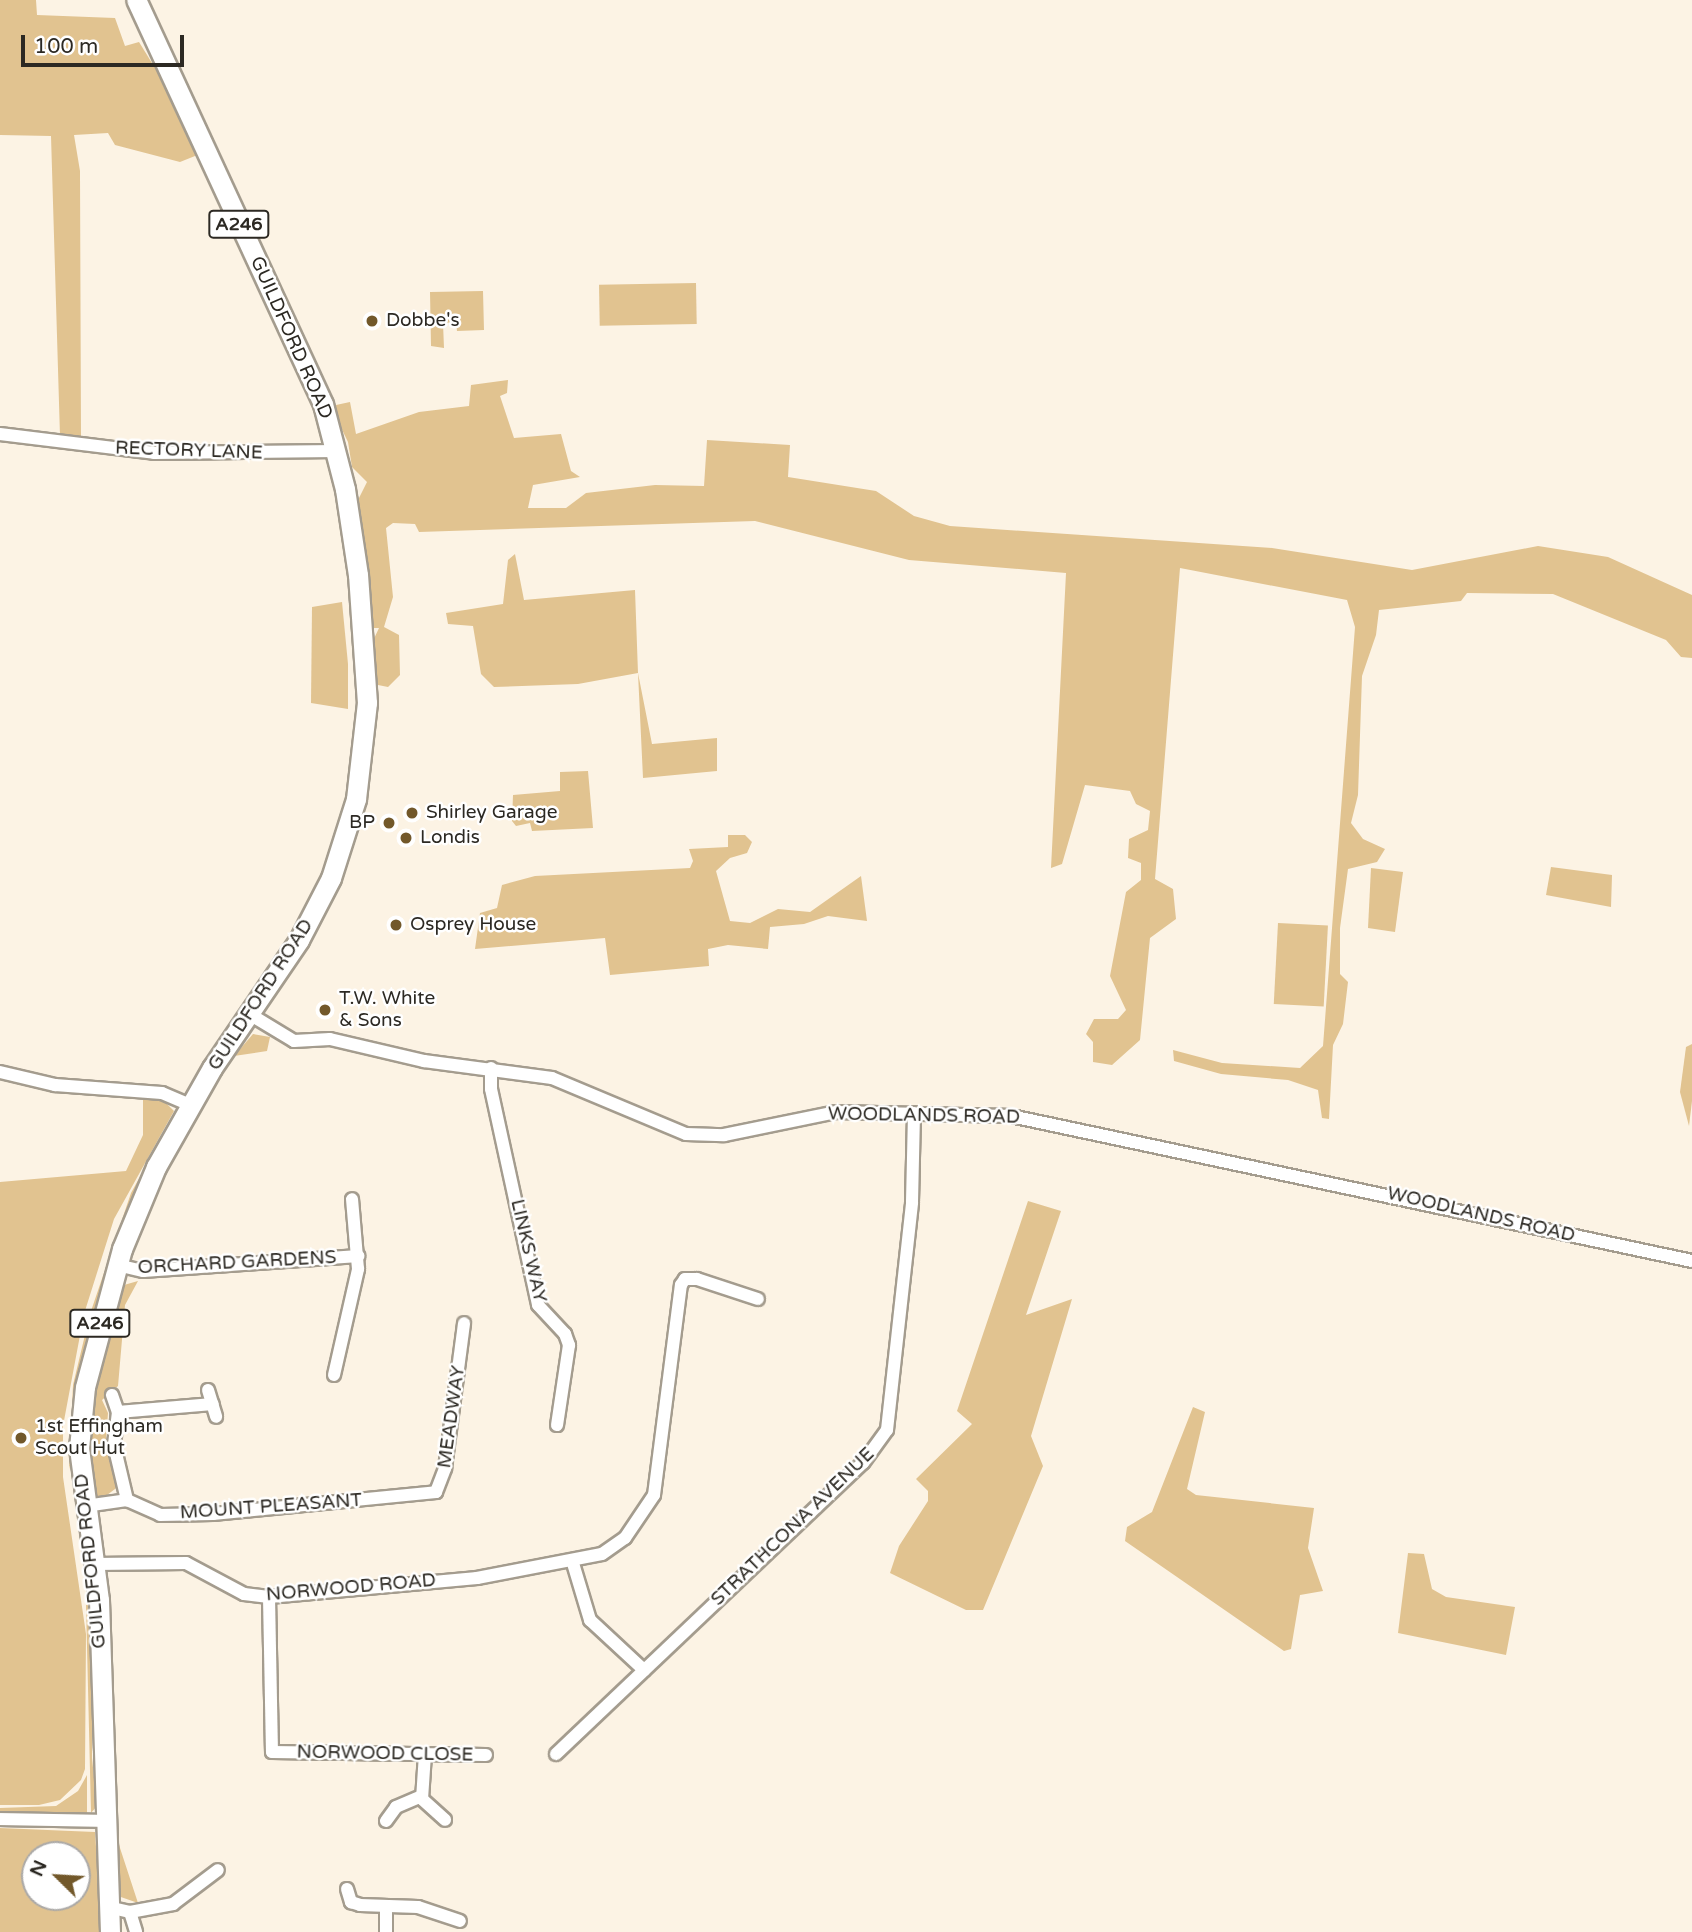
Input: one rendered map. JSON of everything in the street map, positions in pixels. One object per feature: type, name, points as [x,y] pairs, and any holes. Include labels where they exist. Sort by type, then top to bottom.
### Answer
[{"type":"main road","name":"GUILDFORD ROAD","points":[[110,1932],[104,1821],[101,1630],[85,1506],[80,1417],[117,1265],[137,1208],[190,1105],[299,940],[331,878],[347,833],[362,766],[367,703],[363,625],[337,451],[305,364],[136,0]]},
{"type":"street","name":"RECTORY LANE","points":[[0,434],[154,453],[337,451]]},
{"type":"street","name":"WOODLANDS ROAD","points":[[251,1015],[294,1041],[330,1039],[424,1061],[491,1068],[570,1083],[651,1122],[685,1134],[724,1135],[813,1114],[914,1112],[1037,1119],[1692,1261]]},
{"type":"street","name":"LINKS WAY","points":[[491,1068],[491,1089],[538,1305],[565,1334],[569,1345],[557,1425]]},
{"type":"street","points":[[0,1072],[55,1085],[162,1093],[190,1105]]},
{"type":"street","name":"STRATHCONA AVENUE","points":[[556,1754],[863,1463],[887,1430],[912,1202],[914,1112]]},
{"type":"street","name":"ORCHARD GARDENS","points":[[334,1375],[358,1256],[352,1199]]},
{"type":"street","name":"ORCHARD GARDENS","points":[[117,1265],[143,1271],[358,1256]]},
{"type":"street","name":"NORWOOD ROAD","points":[[94,1564],[186,1563],[244,1594],[269,1597],[477,1578],[572,1560],[617,1547],[654,1495],[679,1294],[685,1279],[758,1299]]},
{"type":"street","name":"MEADWAY","points":[[419,1494],[436,1492],[442,1486],[464,1323]]},
{"type":"street","points":[[208,1390],[216,1417]]},
{"type":"street","points":[[85,1506],[127,1500],[113,1433],[118,1412],[113,1395]]},
{"type":"street","points":[[118,1412],[213,1404]]},
{"type":"street","name":"MOUNT PLEASANT","points":[[127,1500],[152,1513],[192,1514],[419,1494]]},
{"type":"street","points":[[572,1560],[590,1620],[644,1670]]},
{"type":"street","name":"NORWOOD CLOSE","points":[[269,1597],[272,1752],[486,1755]]},
{"type":"street","points":[[425,1754],[422,1796],[445,1820]]},
{"type":"street","points":[[386,1821],[396,1807],[422,1796]]},
{"type":"street","points":[[0,1819],[104,1821]]},
{"type":"street","points":[[108,1907],[130,1912],[173,1904],[218,1870]]},
{"type":"street","points":[[347,1889],[351,1902],[434,1910],[460,1921]]},
{"type":"street","points":[[386,1907],[386,1932]]},
{"type":"street","points":[[130,1912],[136,1932]]},
{"type":"shaded area","points":[[0,0],[36,0],[37,15],[115,18],[125,46],[139,42],[160,76],[200,154],[180,162],[115,145],[108,133],[74,135],[80,171],[81,438],[60,436],[51,136],[0,135]]},
{"type":"shaded area","points":[[696,283],[697,324],[600,326],[599,285]]},
{"type":"shaded area","points":[[483,291],[484,330],[457,331],[456,322],[443,323],[444,348],[431,346],[430,292]]},
{"type":"shaded area","points":[[508,380],[507,393],[500,396],[514,438],[561,434],[571,471],[580,477],[533,485],[528,508],[566,508],[586,493],[655,485],[704,486],[707,440],[790,445],[788,477],[876,491],[914,516],[950,526],[1272,548],[1412,570],[1538,546],[1608,557],[1692,595],[1692,658],[1681,657],[1666,640],[1553,594],[1467,593],[1461,601],[1379,610],[1376,635],[1362,676],[1358,795],[1351,823],[1363,839],[1385,849],[1377,862],[1348,869],[1340,928],[1340,974],[1348,982],[1343,1024],[1333,1045],[1329,1119],[1322,1118],[1318,1090],[1288,1080],[1221,1074],[1174,1061],[1173,1050],[1222,1063],[1300,1068],[1323,1046],[1355,627],[1347,600],[1180,568],[1155,879],[1173,889],[1176,919],[1150,938],[1140,1040],[1112,1065],[1093,1062],[1093,1042],[1086,1034],[1094,1019],[1118,1019],[1126,1010],[1110,976],[1126,892],[1141,880],[1141,863],[1128,858],[1129,839],[1148,830],[1150,811],[1136,804],[1130,791],[1085,785],[1062,864],[1051,868],[1066,573],[909,560],[755,521],[419,532],[415,524],[393,523],[386,528],[393,597],[384,627],[399,635],[400,675],[388,687],[373,684],[371,645],[379,628],[370,628],[357,502],[367,482],[352,467],[348,442],[333,411],[336,405],[350,402],[356,434],[419,412],[469,406],[471,385]]},
{"type":"shaded area","points":[[515,554],[524,600],[635,590],[638,673],[578,684],[494,687],[481,674],[473,626],[448,624],[446,613],[503,604],[508,560]]},
{"type":"shaded area","points":[[342,602],[348,664],[348,709],[311,703],[312,607]]},
{"type":"shaded area","points":[[638,673],[652,744],[717,738],[717,771],[643,778]]},
{"type":"shaded area","points":[[588,771],[593,828],[532,831],[530,823],[516,826],[512,821],[513,795],[560,791],[560,772]]},
{"type":"shaded area","points":[[728,835],[745,835],[752,842],[747,853],[730,858],[716,871],[730,921],[750,923],[778,909],[810,912],[861,876],[867,921],[828,916],[804,924],[770,927],[768,949],[728,945],[708,949],[709,966],[610,975],[605,938],[475,949],[480,913],[497,908],[502,885],[535,876],[690,868],[693,861],[689,849],[728,847]]},
{"type":"shaded area","points":[[1551,867],[1612,875],[1611,907],[1546,895]]},
{"type":"shaded area","points":[[1371,868],[1403,872],[1395,932],[1368,928]]},
{"type":"shaded area","points":[[1278,923],[1328,926],[1324,1007],[1274,1004]]},
{"type":"shaded area","points":[[253,1034],[270,1037],[267,1051],[234,1056]]},
{"type":"shaded area","points":[[1692,1044],[1689,1126],[1680,1092],[1686,1047]]},
{"type":"shaded area","points":[[143,1096],[164,1101],[174,1111],[114,1219],[84,1314],[63,1426],[63,1477],[86,1634],[85,1769],[81,1780],[60,1800],[39,1805],[0,1805],[0,1182],[126,1171],[143,1135]]},
{"type":"shaded area","points":[[174,1115],[160,1146],[69,1469],[73,1385],[90,1314],[131,1193]]},
{"type":"shaded area","points":[[1028,1201],[1061,1211],[1026,1315],[1072,1299],[1031,1436],[1043,1466],[983,1610],[966,1610],[890,1573],[899,1546],[928,1501],[928,1491],[916,1479],[972,1424],[957,1411]]},
{"type":"shaded area","points":[[138,1281],[125,1305],[118,1386],[102,1400],[108,1413],[106,1440],[119,1486],[103,1498],[96,1496],[94,1480],[87,1471],[91,1393],[116,1304],[124,1285]]},
{"type":"shaded area","points":[[1193,1407],[1205,1412],[1187,1489],[1196,1495],[1314,1508],[1308,1548],[1323,1591],[1300,1595],[1291,1649],[1284,1651],[1125,1541],[1127,1527],[1152,1512]]},
{"type":"shaded area","points":[[1408,1553],[1424,1554],[1432,1589],[1446,1597],[1515,1607],[1506,1655],[1398,1633]]},
{"type":"shaded area","points":[[93,1604],[92,1758],[97,1806],[91,1813],[86,1605]]},
{"type":"shaded area","points":[[87,1775],[87,1816],[0,1814],[0,1808],[56,1806],[78,1791]]},
{"type":"shaded area","points":[[0,1828],[95,1832],[102,1932],[0,1932]]},
{"type":"shaded area","points":[[115,1828],[120,1848],[138,1903],[118,1896]]},
{"type":"place","name":"Dobbe's","points":[[372,321]]},
{"type":"place","name":"Shirley Garage","points":[[412,813]]},
{"type":"place","name":"BP","points":[[389,823]]},
{"type":"place","name":"Londis","points":[[406,838]]},
{"type":"place","name":"Osprey House","points":[[396,925]]},
{"type":"place","name":"T.W. White & Sons","points":[[325,1010]]},
{"type":"place","name":"1st Effingham Scout Hut","points":[[21,1438]]}]
